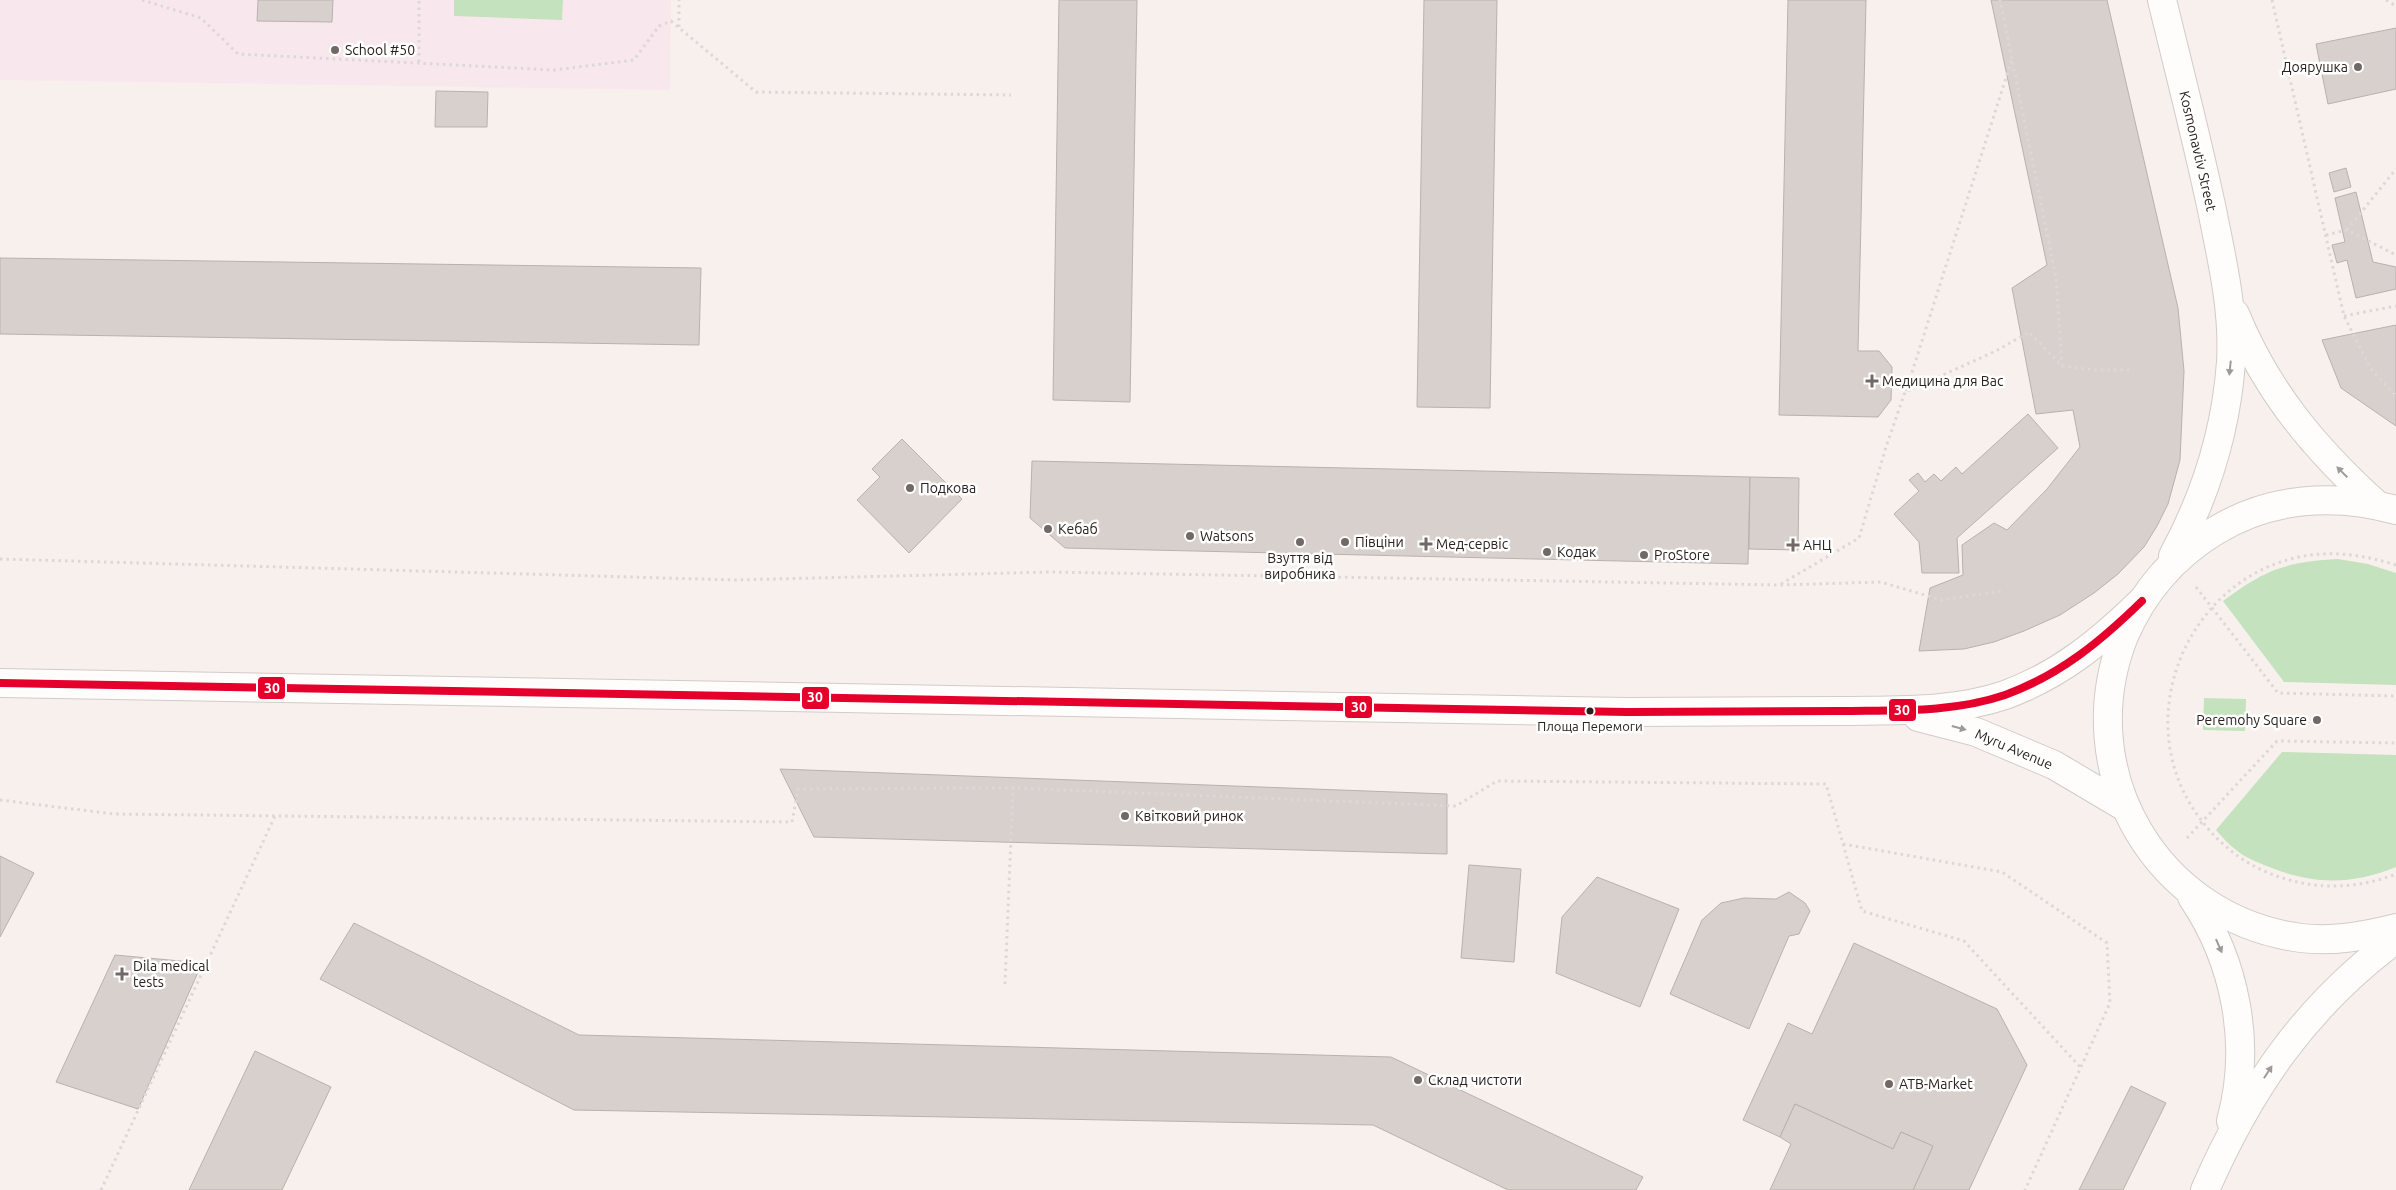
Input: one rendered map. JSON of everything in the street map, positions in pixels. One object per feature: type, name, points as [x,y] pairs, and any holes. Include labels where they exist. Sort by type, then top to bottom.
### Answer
[{"type":"main road","name":"Kosmonavtiv Street","points":[[2162,0],[2202,164],[2230,302],[2231,362],[2224,417],[2212,470],[2192,522],[2170,566]]},
{"type":"main road","name":"Kosmonavtiv Street","points":[[2230,302],[2258,362],[2293,417],[2323,453],[2387,508]]},
{"type":"main road","points":[[2387,508],[2326,499],[2275,506],[2227,524],[2205,537],[2170,566],[2142,602],[2119,650],[2108,702],[2110,756],[2125,807],[2145,843],[2161,864],[2186,888],[2212,908],[2240,922],[2271,932],[2302,938],[2334,939],[2366,936],[2396,928]]},
{"type":"main road","name":"Myru Avenue","points":[[0,683],[1617,712],[1895,710],[1950,707],[2005,695],[2056,672],[2102,640],[2142,602]]},
{"type":"main road","name":"Myru Avenue","points":[[1895,710],[1976,732],[2054,765],[2125,807]]},
{"type":"main road","points":[[2186,888],[2207,920],[2223,955],[2234,992],[2239,1030],[2240,1069],[2235,1107],[2225,1144]]},
{"type":"main road","points":[[2204,1190],[2225,1144],[2278,1056],[2310,1016],[2346,979],[2396,938]]},
{"type":"path","points":[[142,0],[201,18],[238,54],[554,70],[634,60],[659,26],[671,21],[756,92],[1011,95]]},
{"type":"path","points":[[419,0],[419,62]]},
{"type":"path","points":[[679,0],[679,27]]},
{"type":"path","points":[[2000,0],[2056,278],[2062,366]]},
{"type":"path","points":[[2272,0],[2344,316],[2371,369],[2396,396]]},
{"type":"path","points":[[2386,0],[2396,6]]},
{"type":"path","points":[[1780,585],[1859,538],[1886,447],[1906,392],[2013,58]]},
{"type":"path","points":[[2347,230],[2396,169]]},
{"type":"path","points":[[2326,234],[2347,230],[2396,255]]},
{"type":"path","points":[[2344,316],[2396,306]]},
{"type":"path","points":[[1906,392],[1996,351],[2030,332],[2062,366],[2095,370],[2133,370]]},
{"type":"path","points":[[2396,565],[2375,558],[2350,554],[2324,554],[2299,557],[2275,564],[2252,575],[2231,589],[2212,607],[2182,650],[2168,700],[2167,726],[2170,752],[2181,785],[2202,823],[2224,847],[2251,865],[2281,878],[2313,886],[2344,887],[2377,881],[2396,874]]},
{"type":"path","points":[[0,559],[735,580],[1050,572],[1780,585],[1881,582],[1941,600],[2003,591]]},
{"type":"path","points":[[2170,566],[2212,607],[2278,693],[2396,696]]},
{"type":"path","points":[[2161,864],[2202,823],[2277,740],[2396,743]]},
{"type":"path","points":[[0,800],[114,814],[792,822],[798,789],[1012,788],[1456,806],[1497,781],[1826,784],[1862,911],[1964,941],[2082,1069]]},
{"type":"path","points":[[1005,984],[1012,788]]},
{"type":"path","points":[[101,1190],[275,816]]},
{"type":"path","points":[[1843,844],[2002,872],[2107,943],[2110,1003],[2082,1069],[2025,1190]]},
{"type":"shaded area","name":"School #50","points":[[0,0],[671,0],[670,90],[0,80]]},
{"type":"green space","points":[[454,0],[563,0],[562,20],[454,16]]},
{"type":"green space","points":[[2338,559],[2368,564],[2396,573],[2396,685],[2284,682],[2223,601],[2251,582],[2289,565]]},
{"type":"green space","points":[[2204,698],[2246,699],[2245,731],[2203,730]]},
{"type":"green space","points":[[2282,752],[2396,755],[2396,867],[2348,880],[2317,880],[2269,867],[2247,857],[2225,840],[2216,830]]},
{"type":"building","points":[[258,0],[333,0],[332,22],[257,21]]},
{"type":"building","points":[[1059,0],[1137,0],[1130,402],[1053,400]]},
{"type":"building","points":[[1424,0],[1497,0],[1490,408],[1417,407]]},
{"type":"building","points":[[1788,0],[1866,0],[1858,351],[1879,351],[1892,367],[1891,400],[1878,417],[1779,415]]},
{"type":"building","points":[[1991,0],[2107,0],[2178,308],[2184,371],[2180,460],[2168,504],[2144,547],[2118,574],[2094,593],[2060,615],[1994,642],[1964,649],[1919,651],[1930,588],[1963,575],[1962,545],[1994,523],[2007,530],[2047,489],[2080,447],[2073,410],[2036,414],[2012,288],[2047,265]]},
{"type":"building","name":"Доярушка","points":[[2396,28],[2396,89],[2328,104],[2316,44]]},
{"type":"building","points":[[436,91],[488,92],[487,127],[435,127]]},
{"type":"building","points":[[2346,168],[2351,187],[2334,192],[2329,173]]},
{"type":"building","points":[[2356,192],[2373,262],[2396,267],[2396,289],[2356,298],[2347,260],[2337,263],[2332,245],[2345,242],[2335,198]]},
{"type":"building","points":[[0,258],[701,268],[699,345],[0,334]]},
{"type":"building","points":[[2396,325],[2396,426],[2341,388],[2322,340]]},
{"type":"building","points":[[2028,414],[2058,448],[1957,538],[1959,573],[1922,573],[1919,542],[1894,514],[1919,491],[1909,480],[1918,473],[1925,482],[1934,474],[1941,481],[1956,467],[1962,474]]},
{"type":"building","name":"Подкова","points":[[902,439],[962,499],[909,553],[857,500],[880,477],[872,469]]},
{"type":"building","points":[[1032,461],[1750,477],[1748,564],[1065,548],[1030,518]]},
{"type":"building","points":[[1750,477],[1799,478],[1798,550],[1749,549]]},
{"type":"building","name":"Квітковий ринок","points":[[780,769],[1447,794],[1447,854],[814,837]]},
{"type":"building","points":[[0,856],[34,873],[0,937]]},
{"type":"building","points":[[1469,865],[1521,869],[1514,962],[1461,958]]},
{"type":"building","points":[[1597,877],[1679,909],[1640,1007],[1556,973],[1562,917]]},
{"type":"building","points":[[1789,892],[1805,903],[1810,911],[1799,934],[1789,936],[1749,1029],[1670,994],[1702,920],[1721,903],[1744,898],[1776,899]]},
{"type":"building","points":[[354,923],[579,1035],[1391,1057],[1643,1177],[1636,1190],[1508,1190],[1373,1125],[574,1110],[320,979]]},
{"type":"building","name":"ATB-Market","points":[[1854,943],[1997,1009],[2027,1065],[1969,1190],[1913,1190],[1933,1146],[1901,1132],[1893,1149],[1795,1104],[1780,1137],[1743,1120],[1788,1023],[1812,1034]]},
{"type":"building","points":[[115,955],[202,963],[138,1109],[56,1082]]},
{"type":"building","points":[[255,1051],[331,1087],[282,1190],[189,1190]]},
{"type":"building","points":[[2131,1086],[2166,1103],[2123,1190],[2079,1190]]},
{"type":"building","points":[[1795,1104],[1893,1149],[1901,1132],[1933,1146],[1913,1190],[1770,1190],[1791,1144],[1780,1137]]},
{"type":"transit line","name":"30","points":[[0,683],[1627,712],[1902,710],[1965,705],[1985,701],[2025,687],[2044,678],[2079,656],[2142,601]]},
{"type":"place","name":"School #50","points":[[335,50]]},
{"type":"place","name":"Доярушка","points":[[2358,67]]},
{"type":"place","name":"Медицина для Вас","points":[[1872,381]]},
{"type":"place","name":"Подкова","points":[[910,488]]},
{"type":"place","name":"Кебаб","points":[[1048,529]]},
{"type":"place","name":"Watsons","points":[[1190,536]]},
{"type":"place","name":"Взуття від виробника","points":[[1300,542]]},
{"type":"place","name":"Півціни","points":[[1345,542]]},
{"type":"place","name":"Мед-сервіс","points":[[1426,544]]},
{"type":"place","name":"АНЦ","points":[[1793,545]]},
{"type":"place","name":"Кодак","points":[[1547,552]]},
{"type":"place","name":"ProStore","points":[[1644,555]]},
{"type":"place","name":"Площа Перемоги","points":[[1590,711]]},
{"type":"place","name":"Peremohy Square","points":[[2317,720]]},
{"type":"place","name":"Квітковий ринок","points":[[1125,816]]},
{"type":"place","name":"Dila medical tests","points":[[122,974]]},
{"type":"place","name":"Склад чистоти","points":[[1418,1080]]},
{"type":"place","name":"ATB-Market","points":[[1889,1084]]}]
